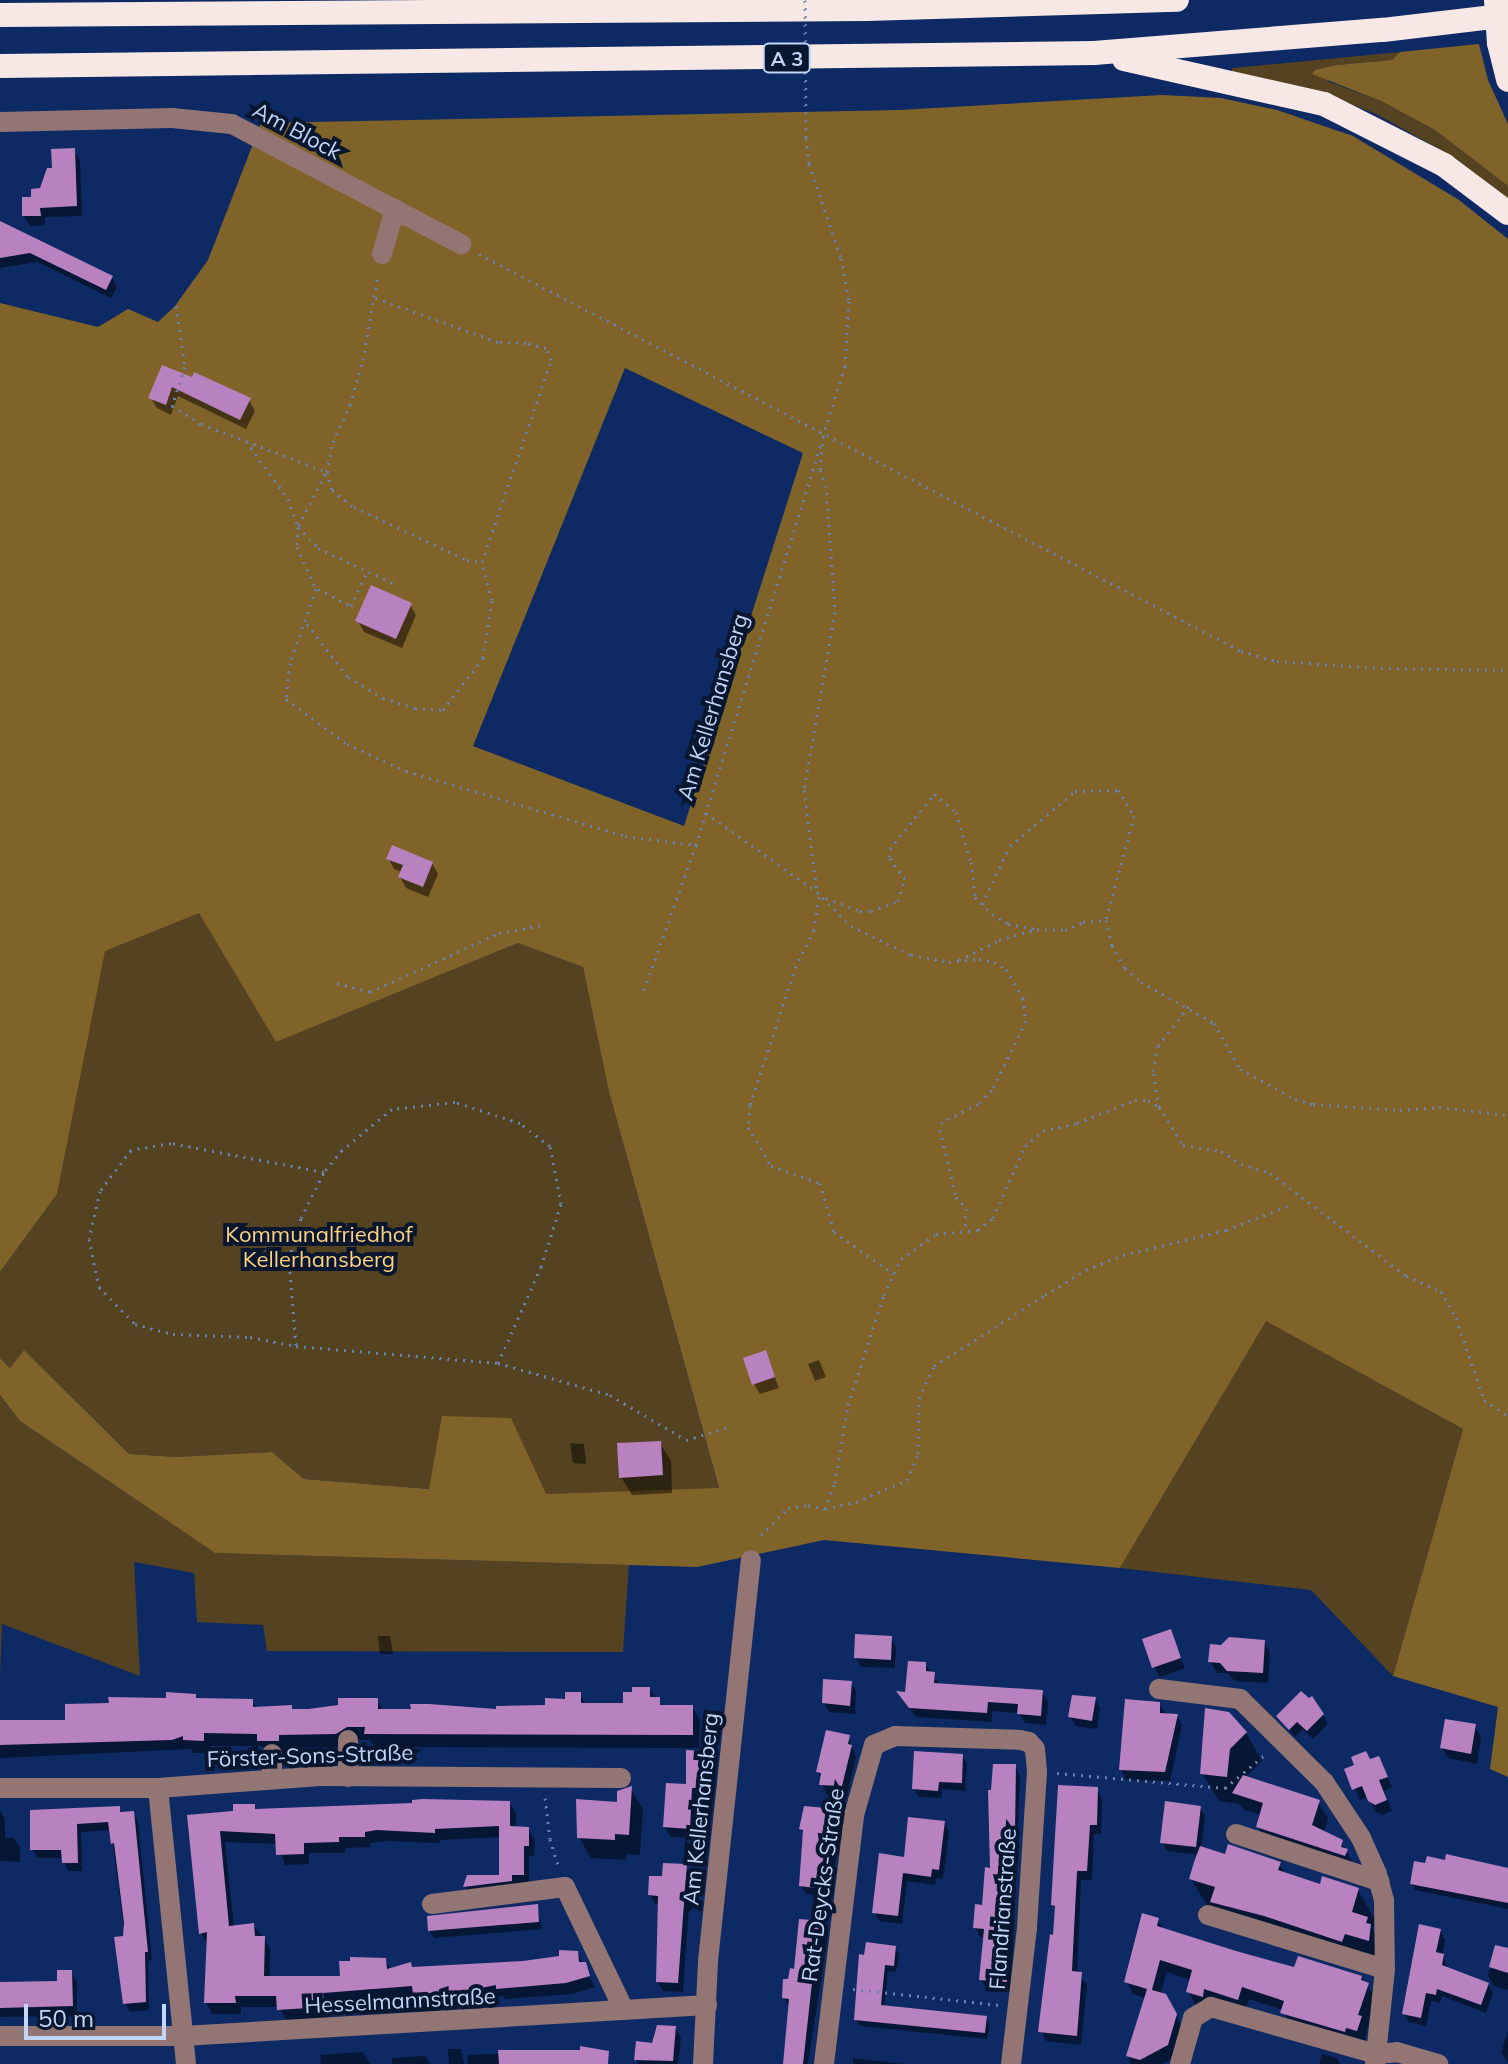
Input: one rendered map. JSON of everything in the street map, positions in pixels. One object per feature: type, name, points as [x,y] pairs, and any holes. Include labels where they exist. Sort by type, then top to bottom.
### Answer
[{"type":"highway","points":[[867,9],[906,0]]},
{"type":"highway","name":"A 3","points":[[0,15],[867,9],[1177,0]]},
{"type":"highway","points":[[1496,0],[1499,43],[1508,80]]},
{"type":"highway","name":"A 3","points":[[0,66],[1094,53],[1383,30],[1508,15]]},
{"type":"highway","points":[[1094,53],[1229,80],[1324,104],[1387,132],[1444,165],[1508,213]]},
{"type":"street","name":"Am Block","points":[[0,122],[172,118],[232,124],[461,244]]},
{"type":"street","points":[[382,254],[395,209]]},
{"type":"street","name":"Am Kellerhansberg","points":[[703,2064],[708,1961],[751,1560]]},
{"type":"street","points":[[1159,1689],[1240,1699],[1324,1782],[1361,1838],[1384,1901],[1385,1969],[1375,2059]]},
{"type":"street","name":"Rat-Deycks-Straße","points":[[824,2064],[854,1815],[874,1745],[895,1736],[1020,1740],[1029,1742],[1037,1765]]},
{"type":"street","points":[[348,1740],[348,1777]]},
{"type":"street","points":[[272,1754],[272,1777]]},
{"type":"street","name":"Flandrianstraße","points":[[1011,2064],[1020,2008],[1037,1765]]},
{"type":"street","name":"Förster-Sons-Straße","points":[[0,1788],[158,1788],[272,1777],[621,1778]]},
{"type":"street","points":[[158,1788],[186,2064]]},
{"type":"street","points":[[1236,1834],[1379,1881]]},
{"type":"street","points":[[432,1904],[565,1887],[624,2010]]},
{"type":"street","points":[[1208,1915],[1385,1969]]},
{"type":"street","name":"Hesselmannstraße","points":[[0,2036],[183,2036],[436,2024],[707,2005]]},
{"type":"street","points":[[1180,2064],[1193,2018],[1211,2007],[1375,2059],[1397,2052],[1438,2064]]},
{"type":"path","name":"Am Kellerhansberg","points":[[644,990],[696,845],[845,366],[849,301],[841,258],[809,164],[806,138],[805,0]]},
{"type":"path","points":[[461,244],[823,436],[1241,651],[1277,661],[1381,668],[1508,670]]},
{"type":"path","points":[[298,527],[327,472],[333,442],[350,405],[363,360],[382,254]]},
{"type":"path","points":[[307,624],[348,677],[383,698],[415,708],[443,710],[483,658],[492,600],[482,562],[551,360],[546,348],[526,343],[498,342],[373,297]]},
{"type":"path","points":[[176,306],[185,367],[172,406],[201,424],[327,472]]},
{"type":"path","points":[[823,436],[820,470],[826,485],[835,612],[804,790],[818,893],[814,930],[796,966],[767,1052],[750,1105],[748,1127],[771,1166],[820,1183],[834,1232],[894,1274]]},
{"type":"path","points":[[246,441],[288,499],[298,527],[297,547],[316,589],[307,624],[290,663],[286,699],[347,744],[406,771],[625,836],[696,845]]},
{"type":"path","points":[[327,472],[332,490],[354,507],[467,560],[482,562]]},
{"type":"path","points":[[298,527],[318,548],[397,585]]},
{"type":"path","points":[[316,589],[354,607],[367,571]]},
{"type":"path","points":[[982,904],[1010,846],[1075,791],[1118,790],[1134,816],[1106,920],[1112,945],[1125,968],[1141,982],[1189,1006],[1214,1023],[1240,1069],[1295,1099],[1313,1104],[1400,1110],[1439,1107],[1508,1115]]},
{"type":"path","points":[[818,893],[860,911],[871,911],[898,901],[905,879],[889,857],[890,849],[934,794],[956,812],[971,862],[971,884],[982,904],[1008,924],[1065,930],[1083,922],[1106,920]]},
{"type":"path","points":[[706,813],[818,893],[851,926],[873,938],[889,942],[911,955],[957,961],[979,959],[1006,969],[1027,1010],[1026,1021],[992,1090],[978,1104],[942,1122],[940,1130],[954,1189],[966,1208],[965,1231]]},
{"type":"path","points":[[337,983],[370,992],[499,933],[544,925]]},
{"type":"path","points":[[957,961],[999,940],[1037,929]]},
{"type":"path","points":[[1189,1006],[1158,1046],[1153,1071],[1159,1107],[1183,1145],[1221,1151],[1241,1164],[1270,1173],[1406,1276],[1441,1291],[1456,1318],[1484,1400],[1508,1416]]},
{"type":"path","points":[[825,1509],[835,1483],[848,1405],[901,1259],[936,1234],[978,1230],[993,1218],[1025,1146],[1043,1131],[1056,1125],[1077,1123],[1135,1100],[1148,1100],[1159,1107]]},
{"type":"path","points":[[296,1346],[289,1259],[301,1218],[324,1172],[342,1150],[392,1109],[455,1102],[520,1123],[550,1146],[561,1204],[541,1267],[498,1363]]},
{"type":"path","points":[[324,1172],[171,1143],[131,1150],[100,1191],[89,1239],[99,1287],[135,1324],[173,1334],[250,1337],[296,1346],[498,1363],[610,1395],[686,1440],[726,1428]]},
{"type":"path","points":[[761,1535],[788,1508],[808,1505],[825,1509],[856,1502],[907,1480],[918,1454],[919,1398],[924,1384],[934,1366],[960,1348],[1086,1270],[1123,1255],[1226,1230],[1288,1206]]},
{"type":"path","points":[[1037,1765],[1225,1788],[1282,1739]]},
{"type":"path","points":[[546,1779],[550,1839],[565,1887]]},
{"type":"path","points":[[833,1987],[1020,2008]]},
{"type":"green space","points":[[1400,52],[1392,60],[1337,65],[1327,81],[1381,101],[1435,130],[1508,186],[1508,203],[1441,150],[1376,114],[1322,93],[1232,72],[1232,68]]},
{"type":"green space","name":"Kommunalfriedhof Kellerhansberg","points":[[199,912],[277,1041],[518,943],[583,967],[609,1092],[719,1489],[546,1494],[430,1489],[304,1479],[272,1452],[176,1457],[129,1454],[24,1350],[10,1368],[0,1358],[0,1272],[57,1194],[104,951]]},
{"type":"green space","points":[[1266,1320],[1463,1429],[1393,1676],[1311,1590],[1120,1568]]},
{"type":"green space","points":[[0,1395],[20,1421],[215,1553],[629,1565],[623,1652],[267,1651],[263,1625],[197,1622],[194,1573],[134,1562],[140,1676],[2,1624],[0,1674]]},
{"type":"shaded area","points":[[1479,44],[1488,80],[1508,124],[1508,186],[1435,130],[1381,101],[1312,74],[1315,70],[1337,65],[1392,60],[1400,52]]},
{"type":"shaded area","points":[[1162,95],[1221,98],[1277,110],[1353,136],[1459,200],[1508,239],[1508,1777],[1490,1769],[1498,1707],[1393,1676],[1463,1429],[1266,1321],[1120,1568],[824,1540],[697,1567],[215,1553],[20,1421],[0,1395],[0,1358],[10,1368],[24,1350],[129,1454],[176,1457],[272,1452],[304,1479],[429,1489],[442,1416],[511,1418],[546,1494],[719,1488],[609,1092],[583,967],[518,943],[276,1042],[199,913],[105,951],[57,1194],[0,1272],[0,303],[98,327],[128,309],[158,322],[175,306],[208,260],[261,123],[899,110]],"holes":[[[625,368],[803,453],[684,826],[473,746]]]},
{"type":"building","points":[[75,148],[77,206],[40,208],[41,216],[22,216],[22,197],[31,197],[31,189],[40,188],[47,168],[52,168],[51,149]]},
{"type":"building","points":[[0,221],[113,276],[106,290],[30,253],[0,258]]},
{"type":"building","points":[[162,365],[192,377],[194,372],[251,398],[240,420],[172,387],[166,405],[148,398]]},
{"type":"building","points":[[371,585],[412,603],[396,639],[355,621]]},
{"type":"building","points":[[392,845],[433,862],[423,887],[398,877],[403,865],[386,859]]},
{"type":"building","points":[[766,1350],[775,1377],[752,1385],[743,1358]]},
{"type":"building","points":[[661,1441],[663,1475],[619,1478],[617,1443]]},
{"type":"building","points":[[1171,1629],[1181,1658],[1152,1668],[1142,1639]]},
{"type":"building","points":[[855,1634],[892,1636],[891,1660],[854,1658]]},
{"type":"building","points":[[1229,1637],[1265,1640],[1263,1673],[1227,1671],[1220,1663],[1208,1662],[1210,1644],[1221,1645]]},
{"type":"building","points":[[908,1661],[926,1662],[926,1671],[935,1672],[934,1683],[1043,1690],[1041,1716],[1017,1714],[1018,1704],[988,1702],[987,1713],[909,1708],[896,1691],[905,1692]]},
{"type":"building","points":[[823,1679],[852,1681],[850,1706],[822,1703]]},
{"type":"building","points":[[632,1687],[650,1687],[650,1697],[660,1697],[660,1705],[693,1705],[693,1735],[364,1734],[365,1727],[347,1727],[336,1734],[279,1735],[279,1741],[257,1741],[257,1734],[204,1733],[204,1741],[183,1740],[183,1736],[172,1740],[0,1745],[0,1720],[65,1720],[65,1704],[109,1703],[108,1697],[166,1698],[166,1692],[196,1694],[196,1698],[253,1699],[253,1707],[292,1705],[292,1709],[338,1705],[338,1698],[378,1698],[378,1709],[411,1709],[410,1704],[429,1704],[496,1709],[496,1706],[545,1705],[545,1698],[565,1699],[565,1692],[581,1692],[581,1703],[623,1703],[623,1692],[632,1692]]},
{"type":"building","points":[[1301,1691],[1309,1698],[1312,1696],[1324,1714],[1307,1731],[1297,1722],[1289,1730],[1276,1716]]},
{"type":"building","points":[[1072,1695],[1096,1697],[1092,1721],[1068,1717]]},
{"type":"building","points":[[1125,1699],[1160,1702],[1160,1713],[1178,1714],[1165,1772],[1119,1770]]},
{"type":"building","points":[[1205,1708],[1229,1712],[1247,1732],[1230,1749],[1227,1777],[1200,1774]]},
{"type":"building","points":[[1445,1719],[1476,1724],[1471,1754],[1440,1748]]},
{"type":"building","points":[[826,1730],[850,1735],[848,1744],[852,1745],[842,1786],[819,1785],[821,1773],[816,1772]]},
{"type":"building","points":[[686,1750],[706,1751],[704,1788],[692,1788],[690,1829],[663,1827],[666,1783],[686,1784]]},
{"type":"building","points":[[914,1751],[963,1754],[962,1783],[939,1782],[938,1791],[912,1789]]},
{"type":"building","points":[[1366,1751],[1370,1759],[1379,1756],[1388,1777],[1379,1780],[1387,1800],[1375,1805],[1368,1801],[1362,1786],[1352,1790],[1344,1769],[1354,1765],[1351,1757]]},
{"type":"building","points":[[993,1764],[1016,1764],[1014,1901],[1008,1931],[1007,1982],[979,1980],[984,1929],[973,1928],[975,1904],[982,1905],[985,1867],[990,1868],[988,1790],[991,1790]]},
{"type":"building","points":[[1243,1775],[1320,1800],[1312,1825],[1343,1840],[1341,1847],[1348,1849],[1345,1856],[1256,1827],[1263,1803],[1232,1793]]},
{"type":"building","points":[[1058,1785],[1098,1787],[1097,1825],[1090,1825],[1087,1871],[1077,1871],[1072,1971],[1082,1972],[1077,2036],[1038,2032],[1050,1934],[1053,1935],[1055,1906],[1051,1905]]},
{"type":"building","points":[[632,1786],[629,1835],[615,1834],[615,1840],[577,1838],[576,1799],[617,1802],[617,1791]]},
{"type":"building","points":[[412,1800],[510,1801],[510,1826],[529,1827],[529,1846],[524,1846],[524,1875],[512,1875],[512,1881],[463,1887],[467,1875],[499,1875],[499,1826],[435,1829],[435,1833],[377,1830],[365,1832],[365,1837],[339,1837],[339,1842],[304,1843],[304,1854],[276,1855],[275,1834],[220,1831],[229,1926],[254,1923],[255,1936],[265,1936],[264,1976],[340,1976],[339,1961],[350,1961],[350,1957],[386,1958],[387,1969],[411,1962],[412,1967],[523,1961],[559,1956],[559,1950],[578,1951],[579,1962],[586,1962],[590,1976],[566,1983],[496,1989],[496,1985],[466,1991],[413,1994],[412,1986],[323,1993],[324,2007],[277,2010],[276,1996],[235,1996],[236,2003],[204,2003],[207,1932],[199,1934],[187,1815],[233,1811],[233,1804],[255,1804],[255,1809],[412,1803]]},
{"type":"building","points":[[1165,1801],[1201,1806],[1196,1847],[1160,1843]]},
{"type":"building","points":[[120,1806],[120,1812],[134,1811],[148,1952],[145,1952],[146,2002],[123,2004],[114,1937],[123,1936],[124,1923],[114,1843],[111,1844],[108,1822],[77,1824],[78,1863],[62,1863],[61,1850],[30,1850],[30,1810]]},
{"type":"building","points":[[804,1806],[837,1809],[834,1824],[838,1825],[823,1889],[799,1886],[803,1830],[799,1829]]},
{"type":"building","points":[[908,1817],[945,1821],[939,1870],[932,1869],[931,1877],[903,1873],[898,1916],[872,1913],[879,1853],[904,1857]]},
{"type":"building","points":[[1228,1844],[1281,1862],[1278,1870],[1320,1884],[1322,1876],[1359,1888],[1352,1912],[1368,1917],[1366,1923],[1371,1924],[1369,1941],[1345,1934],[1342,1942],[1210,1902],[1215,1887],[1189,1879],[1194,1862],[1200,1846],[1225,1854]]},
{"type":"building","points":[[1446,1854],[1508,1868],[1508,1903],[1410,1884],[1414,1861],[1425,1863],[1427,1856],[1445,1860]]},
{"type":"building","points":[[663,1863],[687,1864],[678,1983],[656,1982],[658,1896],[648,1895],[649,1876],[662,1876]]},
{"type":"building","points":[[538,1904],[539,1922],[428,1931],[427,1916]]},
{"type":"building","points":[[1142,1913],[1159,1918],[1157,1926],[1236,1951],[1294,1967],[1298,1956],[1362,1976],[1361,1980],[1369,1983],[1358,2015],[1362,2016],[1357,2031],[1346,2028],[1345,2032],[1280,2013],[1284,2001],[1242,1987],[1238,2000],[1204,1989],[1203,1997],[1186,1992],[1192,1970],[1160,1960],[1152,1990],[1166,1994],[1177,2014],[1168,2045],[1140,2060],[1126,2056],[1147,1989],[1124,1982]]},
{"type":"building","points":[[799,1919],[823,1921],[819,1961],[816,1961],[812,1983],[803,2064],[783,2064],[789,1999],[782,1998],[783,1979],[788,1979],[790,1968],[794,1969]]},
{"type":"building","points":[[1419,1924],[1441,1929],[1436,1952],[1444,1954],[1442,1965],[1489,1983],[1481,2005],[1437,1989],[1436,1995],[1426,1993],[1421,2018],[1402,2014]]},
{"type":"building","points":[[866,1942],[896,1946],[894,1966],[885,1965],[881,2005],[987,2016],[985,2033],[854,2020],[859,1954],[864,1955]]},
{"type":"building","points":[[1495,1945],[1508,1948],[1508,1973],[1489,1967]]},
{"type":"building","points":[[57,1970],[72,1970],[73,2006],[0,2008],[0,1982],[57,1981]]},
{"type":"building","points":[[657,2025],[676,2026],[673,2061],[634,2060],[636,2041],[652,2043]]},
{"type":"building","points":[[580,2046],[609,2051],[608,2064],[499,2064],[498,2050],[580,2050]]}]
